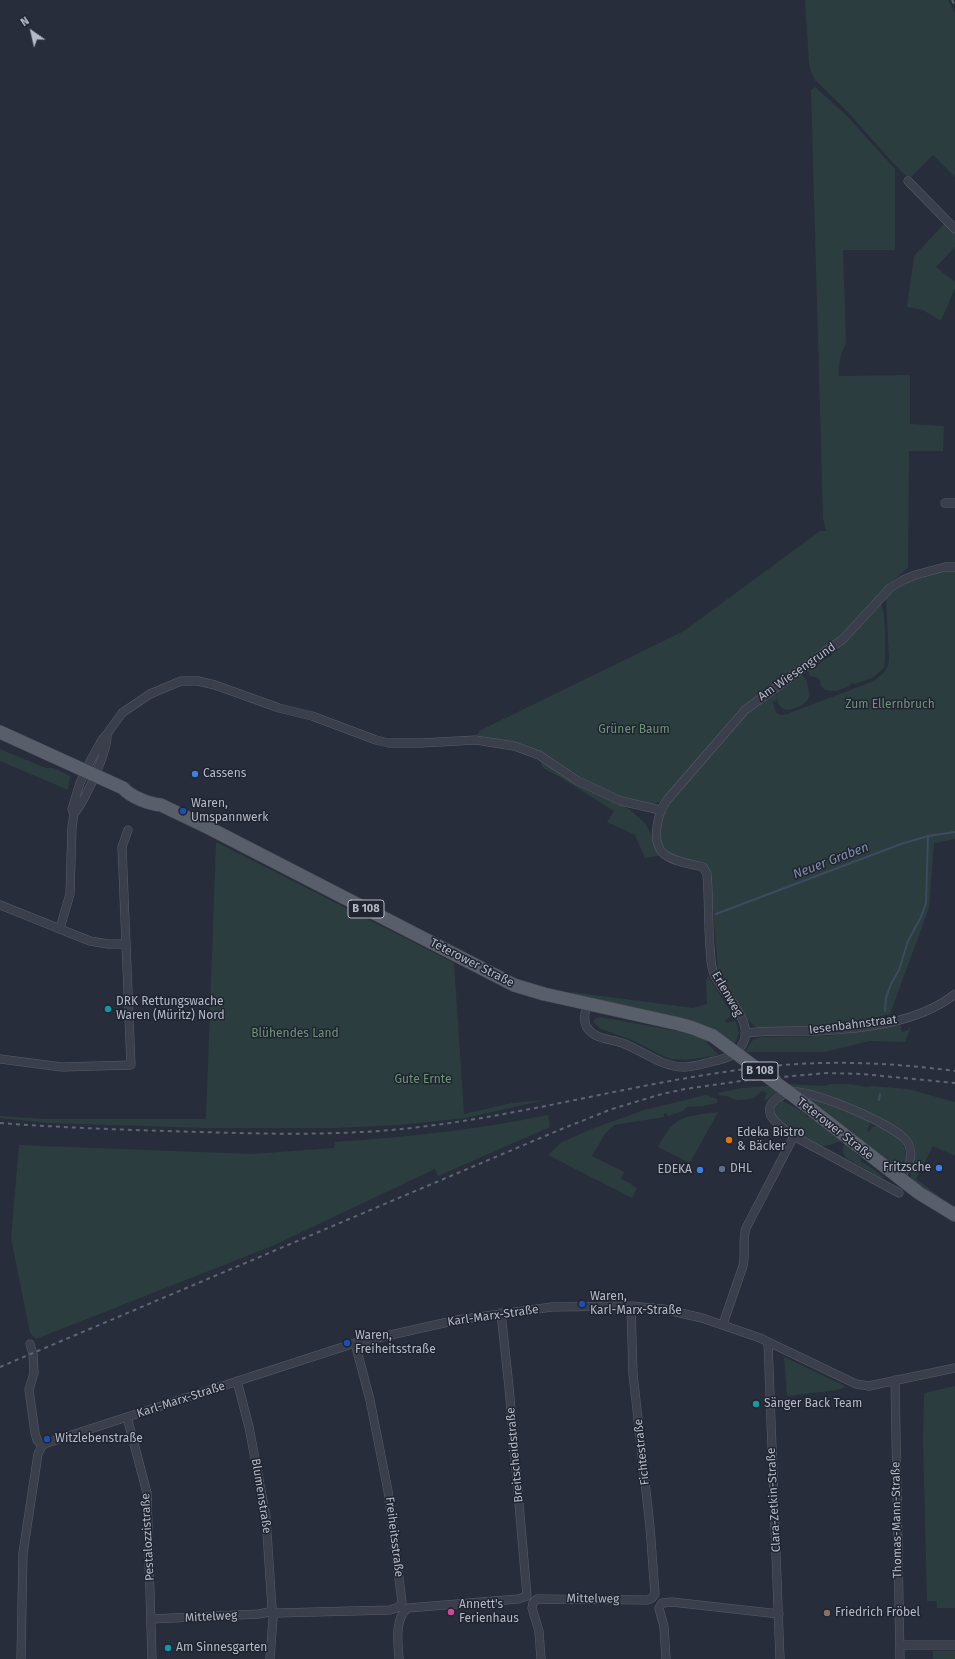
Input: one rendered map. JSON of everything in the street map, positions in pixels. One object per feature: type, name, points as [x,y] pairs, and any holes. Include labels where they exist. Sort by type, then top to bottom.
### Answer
[{"type":"main road","name":"B 108","points":[[0,732],[88,772]]},
{"type":"main road","name":"Teterower Straße","points":[[88,772],[124,788],[128,793],[156,805],[161,805],[225,836],[501,979],[528,990],[586,1008],[679,1024],[713,1036],[807,1106],[924,1197],[955,1215]]},
{"type":"street","points":[[908,181],[955,228]]},
{"type":"street","points":[[945,503],[955,503]]},
{"type":"street","name":"Am Wiesengrund","points":[[660,810],[745,710],[843,639],[890,588],[914,575],[945,567],[955,567]]},
{"type":"street","points":[[60,928],[70,894],[74,814],[78,809],[88,772],[108,742],[110,730],[127,708],[150,694],[181,681],[198,681],[215,685],[280,708],[312,716],[376,740],[421,743],[476,740],[514,746],[539,754],[578,781],[624,802],[660,810]]},
{"type":"street","name":"Erlenweg","points":[[660,810],[657,828],[657,840],[660,850],[669,857],[703,867],[706,870],[713,971],[719,984],[740,1015],[745,1033]]},
{"type":"street","points":[[0,1060],[62,1067],[131,1065],[122,847],[128,830]]},
{"type":"street","points":[[0,905],[90,941],[108,944],[126,944]]},
{"type":"street","name":"Iesenbahnstraat","points":[[745,1033],[817,1031],[873,1025],[921,1014],[946,1001],[955,994]]},
{"type":"street","points":[[586,1008],[584,1018],[586,1025],[595,1035],[621,1042],[662,1062],[680,1067],[722,1060],[730,1056],[742,1045],[745,1033]]},
{"type":"street","name":"Teterower Straße","points":[[900,1179],[910,1163],[910,1150],[906,1140],[893,1130],[828,1099],[813,1094],[793,1092],[785,1094],[774,1100],[769,1109],[771,1116],[794,1136],[900,1193]]},
{"type":"street","points":[[723,1324],[743,1266],[745,1257],[744,1238],[746,1228],[794,1136]]},
{"type":"street","name":"Karl-Marx-Straße","points":[[42,1448],[48,1443],[355,1343],[450,1321],[552,1307],[631,1306],[683,1313],[723,1324],[768,1342],[832,1374],[856,1384],[869,1386],[955,1368]]},
{"type":"street","name":"Fichtestraße","points":[[631,1306],[634,1374],[656,1592],[653,1597]]},
{"type":"street","name":"Breitscheidstraße","points":[[399,1659],[398,1640],[400,1617],[409,1607],[518,1599],[526,1596],[509,1387],[501,1313]]},
{"type":"street","name":"Clara-Zetkin-Straße","points":[[768,1342],[780,1659]]},
{"type":"street","name":"Freiheitsstraße","points":[[272,1613],[390,1610],[399,1607],[402,1602],[388,1492],[370,1400],[355,1343]]},
{"type":"street","points":[[21,1659],[23,1553],[36,1469],[42,1448],[35,1433],[29,1390],[34,1373],[33,1354],[30,1344]]},
{"type":"street","name":"Thomas-Mann-Straße","points":[[895,1380],[900,1659]]},
{"type":"street","name":"Blumenstraße","points":[[237,1381],[250,1434],[266,1517],[272,1607],[270,1659]]},
{"type":"street","name":"Pestalozzistraße","points":[[127,1417],[147,1493],[152,1619],[152,1659]]},
{"type":"street","name":"Mittelweg","points":[[541,1659],[540,1631],[532,1608],[533,1602],[540,1598],[648,1600],[653,1597]]},
{"type":"street","points":[[666,1659],[664,1627],[660,1605],[672,1602],[779,1614]]},
{"type":"street","name":"Mittelweg","points":[[152,1619],[272,1613]]},
{"type":"street","points":[[900,1645],[955,1645]]},
{"type":"green space","points":[[805,0],[948,0],[955,13],[955,177],[933,155],[909,179],[848,112],[815,80],[809,63]]},
{"type":"green space","name":"Grüner Baum","points":[[815,87],[846,115],[895,169],[895,250],[843,250],[846,344],[840,359],[839,376],[910,375],[910,424],[944,426],[943,451],[909,451],[908,568],[885,587],[843,634],[739,709],[664,799],[651,804],[636,804],[601,789],[539,751],[517,743],[477,735],[479,731],[684,631],[820,531],[826,531],[823,518],[811,90]]},
{"type":"green space","points":[[944,224],[955,234],[955,247],[936,267],[955,282],[955,288],[941,321],[923,310],[907,307],[914,256]]},
{"type":"green space","name":"Zum Ellernbruch","points":[[955,570],[955,839],[934,843],[929,908],[890,1014],[872,1018],[868,1022],[853,1024],[817,1027],[756,1027],[745,1017],[724,984],[718,970],[710,873],[708,868],[702,862],[683,860],[670,856],[661,845],[660,828],[666,807],[748,712],[775,693],[777,699],[773,703],[776,712],[780,715],[787,714],[874,681],[880,677],[886,669],[889,660],[886,598],[909,581],[936,572]]},
{"type":"green space","points":[[881,604],[885,625],[884,668],[872,678],[855,684],[852,683],[848,687],[836,691],[825,690],[821,686],[819,678],[810,676],[807,670],[813,666],[816,667],[823,660],[831,656],[834,650],[845,641]]},
{"type":"green space","points":[[800,674],[806,681],[810,693],[809,698],[806,702],[795,708],[787,710],[783,709],[777,700],[776,692]]},
{"type":"green space","points":[[0,749],[46,768],[54,768],[70,776],[68,790],[0,761]]},
{"type":"green space","points":[[539,757],[630,810],[645,823],[663,855],[645,858],[635,835],[607,822],[614,811],[543,768]]},
{"type":"green space","name":"Blühendes Land","points":[[216,842],[454,963],[464,1114],[512,1103],[545,1100],[465,1118],[399,1125],[336,1128],[206,1128],[47,1123],[0,1118],[0,1116],[46,1119],[206,1119]]},
{"type":"green space","points":[[708,976],[733,1015],[725,1020],[726,1023],[736,1021],[739,1033],[735,1044],[633,1008],[571,995],[571,992],[693,1008],[707,1004],[706,980]]},
{"type":"green space","points":[[600,1017],[677,1031],[705,1039],[705,1041],[719,1055],[686,1060],[671,1059],[632,1040],[601,1029],[593,1022],[595,1019]]},
{"type":"green space","points":[[900,1025],[902,1032],[911,1027],[905,1042],[870,1041],[824,1052],[744,1052],[753,1040],[762,1037],[828,1036]]},
{"type":"green space","points":[[788,1084],[824,1086],[830,1084],[849,1084],[867,1087],[872,1086],[908,1089],[955,1102],[955,1156],[933,1146],[916,1179],[939,1196],[938,1198],[922,1186],[920,1187],[911,1178],[915,1150],[911,1139],[906,1133],[830,1096],[806,1089],[794,1088],[777,1092],[765,1101],[764,1099],[767,1093],[762,1091],[754,1098],[739,1100],[721,1096],[718,1093],[742,1088]]},
{"type":"green space","points":[[706,1095],[717,1099],[717,1103],[687,1107],[683,1111],[668,1116],[666,1113],[664,1114],[664,1117],[614,1125],[605,1134],[592,1156],[624,1172],[621,1179],[637,1188],[632,1198],[548,1155],[562,1142],[594,1128],[644,1110]]},
{"type":"green space","points":[[803,1096],[827,1101],[869,1121],[870,1125],[867,1130],[869,1132],[872,1127],[878,1126],[888,1132],[901,1142],[906,1152],[906,1158],[901,1164],[893,1165]]},
{"type":"green space","points":[[782,1100],[799,1109],[807,1117],[811,1117],[841,1141],[819,1146],[795,1133],[782,1123],[775,1112],[776,1106]]},
{"type":"green space","points":[[718,1112],[690,1163],[658,1147],[670,1128],[682,1119],[696,1115]]},
{"type":"green space","points":[[548,1115],[550,1127],[438,1176],[435,1169],[272,1246],[36,1339],[30,1333],[11,1238],[19,1145],[251,1154],[334,1148],[335,1142],[442,1132],[495,1125]]},
{"type":"green space","points":[[844,1143],[861,1158],[861,1162],[884,1177],[883,1179],[846,1158],[843,1153]]},
{"type":"green space","points":[[784,1357],[846,1387],[838,1390],[787,1396]]},
{"type":"green space","points":[[955,1386],[955,1608],[937,1608],[937,1601],[927,1601],[923,1441],[924,1393]]},
{"type":"green space","points":[[933,1651],[955,1651],[955,1659],[933,1659]]},
{"type":"waterway","name":"Neuer Graben","points":[[716,914],[901,844],[928,836],[955,832]]},
{"type":"waterway","points":[[885,1011],[886,998],[891,984],[899,970],[908,941],[921,917],[926,903],[928,836]]},
{"type":"waterway","points":[[879,1100],[880,1094]]},
{"type":"railway","points":[[952,0],[955,6]]},
{"type":"railway","points":[[0,1123],[99,1129],[226,1133],[309,1134],[364,1132],[464,1121],[683,1079],[728,1071],[772,1066],[818,1063],[864,1063],[955,1071]]},
{"type":"railway","points":[[0,1367],[564,1128],[612,1109],[662,1094],[685,1089],[748,1080],[827,1073],[862,1074],[955,1083]]},
{"type":"place","name":"Cassens","points":[[195,774]]},
{"type":"place","name":"Waren, Umspannwerk","points":[[183,811]]},
{"type":"place","name":"DRK Rettungswache Waren (Müritz) Nord","points":[[108,1009]]},
{"type":"place","name":"Edeka Bistro & Bäcker","points":[[729,1140]]},
{"type":"place","name":"Fritzsche","points":[[939,1168]]},
{"type":"place","name":"DHL","points":[[722,1169]]},
{"type":"place","name":"EDEKA","points":[[700,1170]]},
{"type":"place","name":"Waren, Karl-Marx-Straße","points":[[582,1304]]},
{"type":"place","name":"Waren, Freiheitsstraße","points":[[347,1343]]},
{"type":"place","name":"Sänger Back Team","points":[[756,1404]]},
{"type":"place","name":"Witzlebenstraße","points":[[47,1439]]},
{"type":"place","name":"Annett's Ferienhaus","points":[[451,1612]]},
{"type":"place","name":"Friedrich Fröbel","points":[[827,1613]]},
{"type":"place","name":"Am Sinnesgarten","points":[[168,1648]]},
{"type":"park label","name":"Gute Ernte","points":[[423,1080]]}]
